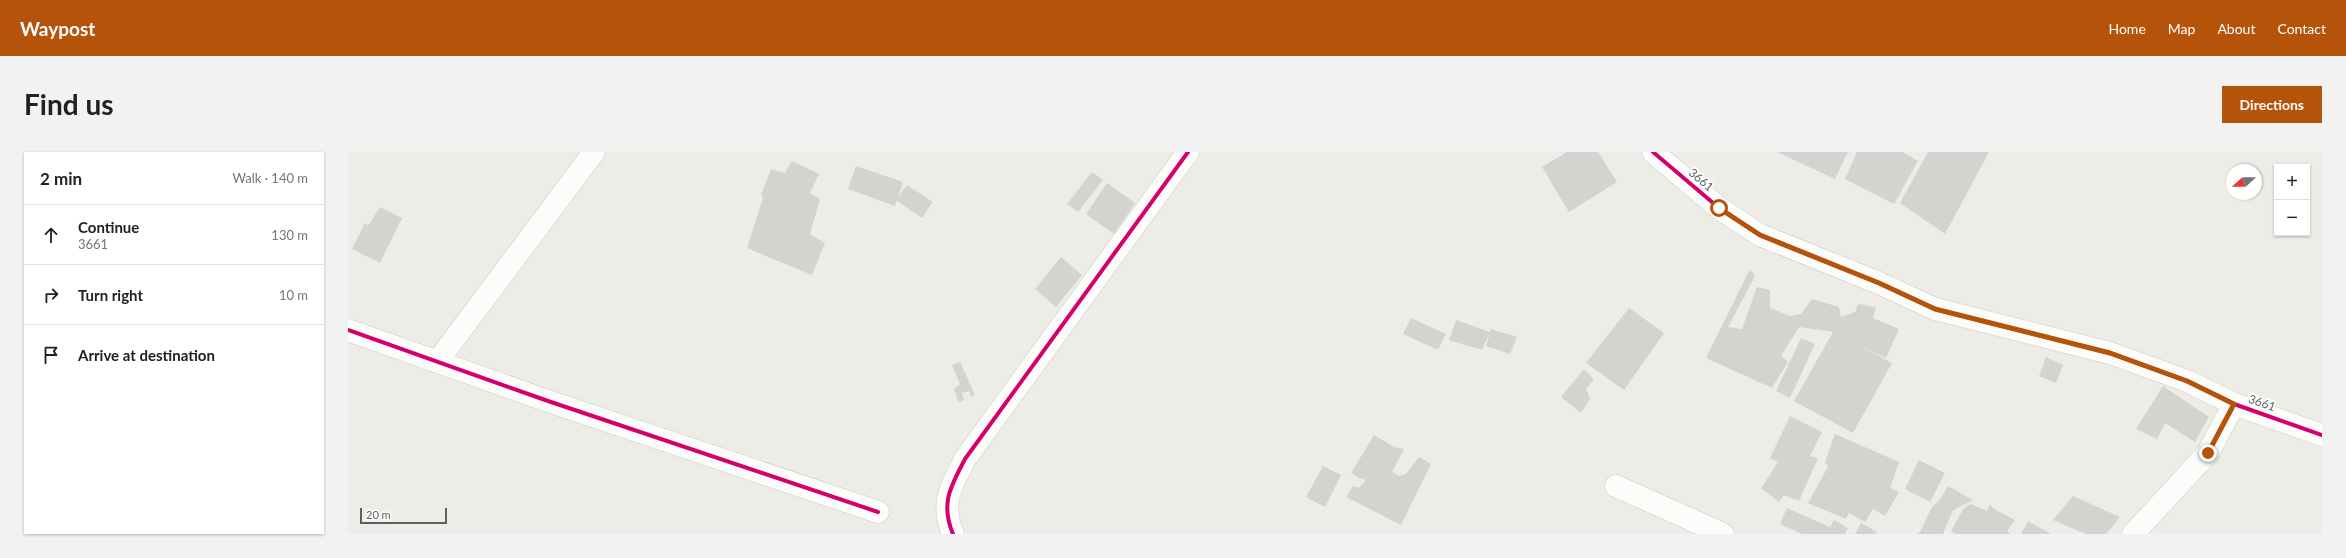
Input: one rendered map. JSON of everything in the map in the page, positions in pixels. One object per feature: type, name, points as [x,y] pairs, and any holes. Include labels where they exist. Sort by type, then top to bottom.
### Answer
[{"type":"street","points":[[437,362],[594,152]]},
{"type":"street","points":[[952,534],[949,524],[948,492],[965,459],[1188,152]]},
{"type":"street","name":"3661","points":[[1653,152],[1719,208],[1760,235],[1879,283],[1935,309],[2110,353],[2187,381],[2234,404],[2322,435]]},
{"type":"street","points":[[348,330],[437,362],[878,512]]},
{"type":"street","points":[[2133,534],[2208,453],[2234,404]]},
{"type":"street","points":[[1616,486],[1723,534]]},
{"type":"building","points":[[1567,152],[1598,152],[1617,182],[1569,212],[1542,167]]},
{"type":"building","points":[[1777,152],[1848,152],[1835,179]]},
{"type":"building","points":[[1857,152],[1902,152],[1918,161],[1894,204],[1845,179]]},
{"type":"building","points":[[1928,152],[1989,152],[1945,234],[1900,203]]},
{"type":"building","points":[[792,161],[819,174],[810,193],[820,199],[810,234],[825,243],[812,275],[747,248],[763,198],[761,195],[771,169],[785,173]]},
{"type":"building","points":[[856,166],[903,182],[895,206],[848,189]]},
{"type":"building","points":[[1092,172],[1103,180],[1078,212],[1067,204]]},
{"type":"building","points":[[1107,183],[1135,203],[1114,234],[1086,214]]},
{"type":"building","points":[[907,185],[933,202],[922,218],[896,200]]},
{"type":"building","points":[[380,207],[402,218],[380,263],[352,249],[365,223],[368,226]]},
{"type":"building","points":[[1061,257],[1082,275],[1056,307],[1035,289]]},
{"type":"building","points":[[1750,269],[1755,276],[1728,327],[1742,329],[1757,287],[1770,290],[1770,308],[1790,316],[1801,314],[1812,299],[1839,307],[1841,317],[1855,312],[1858,304],[1876,307],[1873,318],[1899,329],[1886,358],[1862,347],[1892,363],[1853,433],[1794,401],[1833,332],[1799,327],[1781,356],[1788,362],[1772,388],[1706,358]]},
{"type":"building","points":[[1629,308],[1664,333],[1624,390],[1586,363]]},
{"type":"building","points":[[1411,318],[1446,334],[1438,350],[1403,334]]},
{"type":"building","points":[[1456,320],[1490,332],[1482,350],[1449,340]]},
{"type":"building","points":[[1491,329],[1517,337],[1510,354],[1486,346]]},
{"type":"building","points":[[1801,338],[1815,344],[1790,398],[1776,391]]},
{"type":"building","points":[[2046,357],[2063,365],[2056,383],[2039,376]]},
{"type":"building","points":[[960,362],[975,395],[971,397],[969,391],[962,393],[964,400],[959,403],[954,389],[960,384],[952,365]]},
{"type":"building","points":[[1584,369],[1594,379],[1586,389],[1590,399],[1581,413],[1561,397]]},
{"type":"building","points":[[2163,386],[2209,417],[2195,442],[2165,423],[2157,439],[2136,429]]},
{"type":"building","points":[[1790,416],[1822,432],[1810,456],[1818,458],[1799,501],[1784,495],[1779,502],[1761,488],[1778,462],[1770,458]]},
{"type":"building","points":[[1835,434],[1899,462],[1890,488],[1899,492],[1885,516],[1873,509],[1865,522],[1849,513],[1846,519],[1808,503],[1828,467],[1825,462]]},
{"type":"building","points":[[1374,435],[1394,447],[1404,449],[1392,472],[1399,476],[1406,474],[1419,457],[1431,464],[1401,525],[1346,497],[1353,486],[1358,488],[1365,482],[1364,478],[1360,479],[1351,473]]},
{"type":"building","points":[[1919,460],[1945,473],[1930,502],[1905,489]]},
{"type":"building","points":[[1323,466],[1341,475],[1325,507],[1306,497]]},
{"type":"building","points":[[1948,486],[1973,500],[1953,510],[1943,534],[1916,534],[1920,532],[1932,507],[1939,501]]},
{"type":"building","points":[[2073,496],[2120,517],[2106,534],[2086,534],[2053,520]]},
{"type":"building","points":[[1971,504],[1987,511],[1990,504],[1994,509],[2015,520],[2007,531],[2011,534],[1955,534],[1951,531],[1964,508]]},
{"type":"building","points":[[1787,508],[1830,527],[1828,531],[1834,520],[1848,528],[1845,534],[1802,534],[1780,524]]},
{"type":"building","points":[[2028,521],[2051,534],[2021,534]]},
{"type":"building","points":[[1861,523],[1877,532],[1876,534],[1855,534]]},
{"type":"cycle path","points":[[953,534],[949,523],[947,504],[955,478],[965,459],[1188,152]]},
{"type":"cycle path","points":[[1653,152],[1719,208],[1760,235],[1879,283],[1935,309],[2110,353],[2187,381],[2234,404],[2322,435]]},
{"type":"cycle path","points":[[348,330],[548,401],[878,512]]},
{"type":"route","points":[[1719,208],[1760,235],[1879,283],[1935,309],[2110,353],[2187,381],[2234,404],[2208,453]]}]
